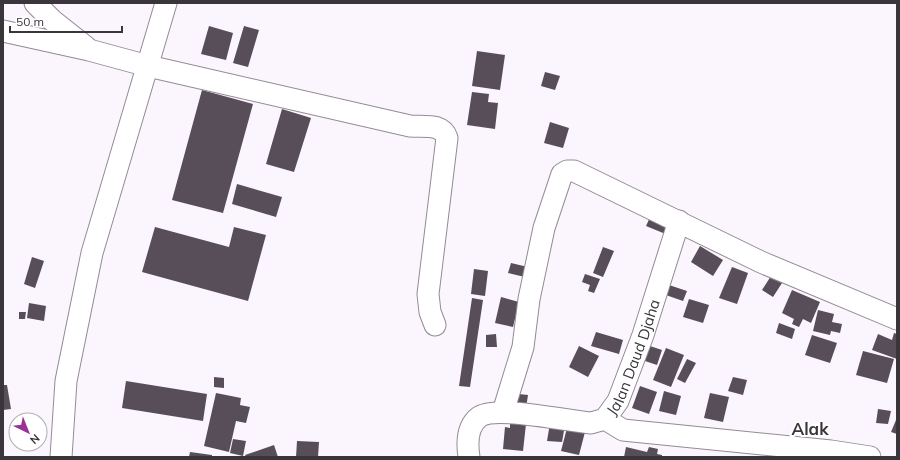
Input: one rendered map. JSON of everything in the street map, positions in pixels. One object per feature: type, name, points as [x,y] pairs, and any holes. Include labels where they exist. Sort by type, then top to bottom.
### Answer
[{"type":"street","points":[[35,3],[52,20],[89,50]]},
{"type":"street","points":[[62,457],[66,381],[92,253],[166,3]]},
{"type":"street","points":[[3,31],[410,126],[440,128],[445,132],[447,138],[428,294],[430,312],[435,325]]},
{"type":"street","points":[[503,412],[523,347],[531,292],[544,228],[562,174],[567,171],[574,171],[761,262],[897,319]]},
{"type":"street","name":"Jalan Daud Djaha","points":[[469,457],[468,434],[478,417],[488,414],[503,412],[590,424],[605,420],[618,401],[643,335],[679,221]]},
{"type":"street","points":[[605,420],[623,430],[831,451],[870,457]]},
{"type":"building","points":[[209,26],[233,33],[226,60],[201,54]]},
{"type":"building","points":[[244,26],[259,30],[248,67],[233,63]]},
{"type":"building","points":[[477,51],[505,55],[500,90],[472,86]]},
{"type":"building","points":[[545,72],[560,76],[555,90],[541,86]]},
{"type":"building","points":[[202,90],[253,104],[223,213],[172,200]]},
{"type":"building","points":[[472,92],[489,94],[488,102],[498,103],[495,129],[467,125]]},
{"type":"building","points":[[282,109],[311,118],[294,172],[266,164]]},
{"type":"building","points":[[550,122],[569,128],[563,148],[544,143]]},
{"type":"building","points":[[237,184],[282,197],[276,217],[232,204]]},
{"type":"building","points":[[652,213],[673,223],[668,235],[646,226]]},
{"type":"building","points":[[155,227],[229,247],[234,227],[266,235],[248,301],[142,272]]},
{"type":"building","points":[[700,246],[723,260],[713,276],[691,262]]},
{"type":"building","points":[[603,247],[614,251],[603,277],[593,273]]},
{"type":"building","points":[[32,257],[44,261],[35,288],[24,284]]},
{"type":"building","points":[[511,263],[532,268],[529,278],[508,273]]},
{"type":"building","points":[[732,267],[748,273],[737,304],[719,298]]},
{"type":"building","points":[[474,269],[488,271],[485,296],[471,294]]},
{"type":"building","points":[[585,274],[600,279],[594,293],[588,291],[590,285],[582,282]]},
{"type":"building","points":[[771,276],[782,283],[773,297],[762,290]]},
{"type":"building","points":[[666,284],[687,291],[683,301],[663,294]]},
{"type":"building","points":[[792,290],[820,302],[811,323],[803,319],[799,327],[792,324],[794,319],[782,313]]},
{"type":"building","points":[[501,297],[519,302],[513,327],[495,323]]},
{"type":"building","points":[[472,298],[483,300],[470,387],[459,386]]},
{"type":"building","points":[[689,299],[709,305],[703,323],[683,317]]},
{"type":"building","points":[[29,303],[46,306],[44,321],[27,318]]},
{"type":"building","points":[[818,310],[834,314],[832,322],[842,324],[840,333],[831,331],[830,335],[813,331]]},
{"type":"building","points":[[19,312],[26,312],[25,319],[19,319]]},
{"type":"building","points":[[779,323],[795,329],[792,339],[776,333]]},
{"type":"building","points":[[596,332],[623,340],[619,354],[591,346]]},
{"type":"building","points":[[894,333],[897,334],[897,359],[872,350],[878,334],[892,340]]},
{"type":"building","points":[[496,334],[497,347],[486,347],[486,335]]},
{"type":"building","points":[[812,335],[837,343],[830,363],[805,355]]},
{"type":"building","points":[[641,343],[662,350],[657,365],[636,358]]},
{"type":"building","points":[[579,346],[599,356],[588,377],[569,367]]},
{"type":"building","points":[[666,348],[684,355],[671,387],[653,380]]},
{"type":"building","points":[[863,351],[894,359],[887,383],[856,375]]},
{"type":"building","points":[[687,359],[696,363],[685,383],[677,379]]},
{"type":"building","points":[[214,377],[224,378],[224,388],[214,387]]},
{"type":"building","points":[[733,377],[747,380],[743,395],[728,391]]},
{"type":"building","points":[[126,381],[207,394],[203,421],[122,408]]},
{"type":"building","points":[[3,385],[7,385],[11,409],[3,410]]},
{"type":"building","points":[[640,386],[657,392],[649,414],[632,408]]},
{"type":"building","points":[[664,391],[681,396],[676,415],[659,411]]},
{"type":"building","points":[[216,393],[241,398],[240,405],[250,407],[246,423],[236,421],[229,452],[204,446]]},
{"type":"building","points":[[510,393],[528,395],[526,408],[509,406]]},
{"type":"building","points":[[710,393],[729,397],[723,422],[704,418]]},
{"type":"building","points":[[878,409],[891,411],[888,424],[876,423]]},
{"type":"building","points":[[897,420],[897,434],[891,432]]},
{"type":"building","points":[[510,423],[526,424],[523,451],[503,449],[505,427],[510,428]]},
{"type":"building","points":[[550,423],[565,425],[562,442],[547,441]]},
{"type":"building","points":[[567,428],[585,432],[579,455],[561,451]]},
{"type":"building","points":[[233,439],[246,441],[243,456],[230,453]]},
{"type":"building","points":[[297,441],[319,442],[318,457],[296,457]]},
{"type":"building","points":[[274,445],[278,457],[246,457],[245,455]]},
{"type":"building","points":[[626,447],[647,452],[649,447],[658,449],[657,454],[662,455],[662,457],[624,457]]},
{"type":"building","points":[[190,452],[212,455],[212,457],[189,457]]},
{"type":"district","name":"Alak","points":[[810,428]]}]
